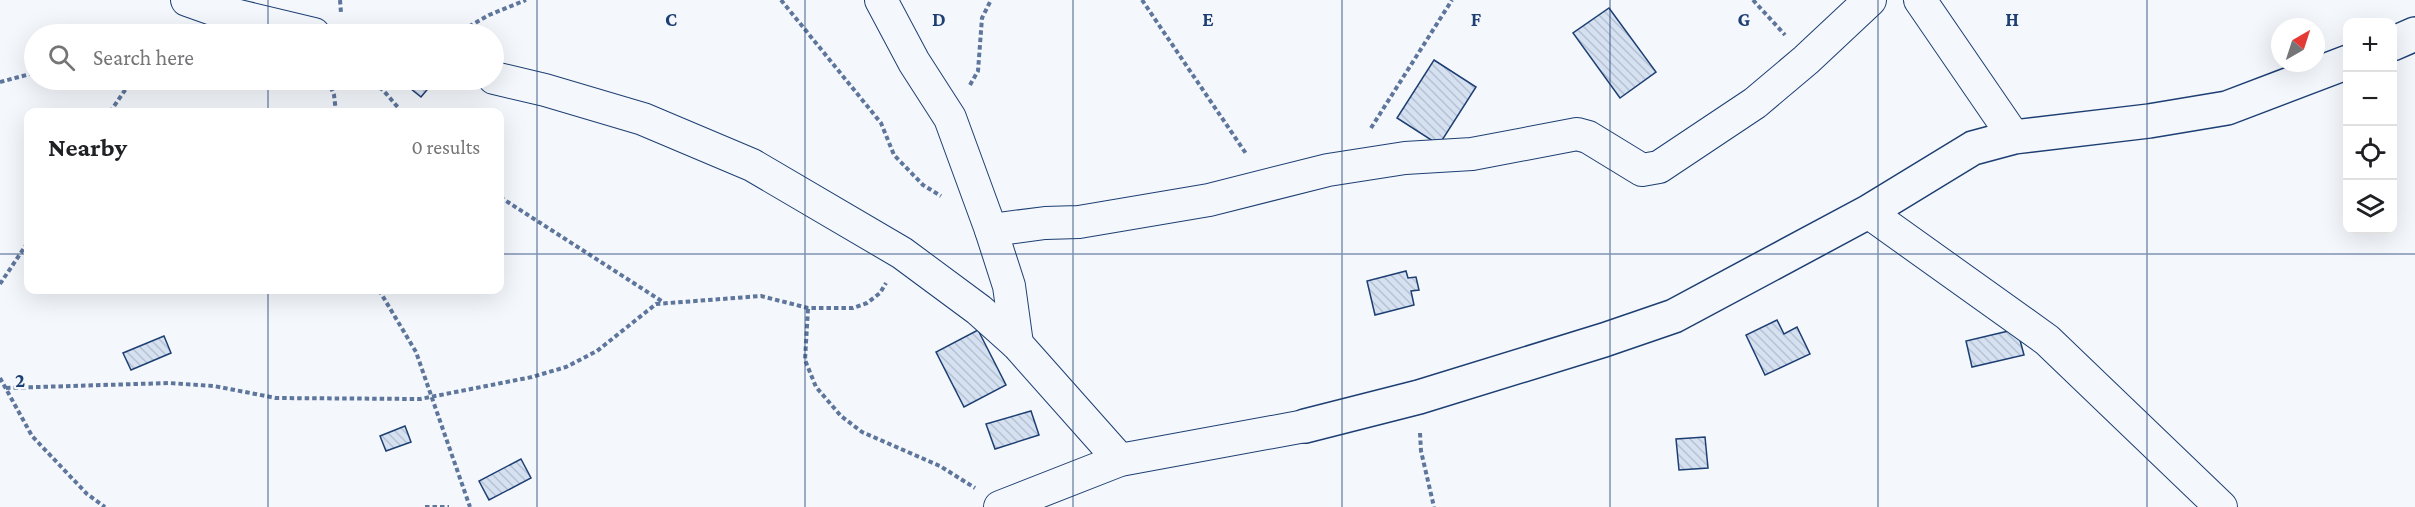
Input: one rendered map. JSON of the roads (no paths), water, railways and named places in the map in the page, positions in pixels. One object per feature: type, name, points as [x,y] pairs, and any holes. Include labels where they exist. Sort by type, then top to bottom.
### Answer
[{"type":"street","points":[[187,0],[218,11],[272,24]]},
{"type":"street","points":[[881,0],[914,62],[950,118],[1009,286],[1017,344]]},
{"type":"street","points":[[989,225],[1079,222],[1209,200],[1346,167],[1405,158],[1472,154],[1577,134],[1588,137],[1642,170],[1659,167],[1755,103],[1806,60],[1870,0]]},
{"type":"street","points":[[1920,0],[2014,136]]},
{"type":"street","points":[[2397,42],[2415,34]]},
{"type":"street","points":[[989,499],[1120,460],[1305,426],[1419,397],[1604,340],[1674,316],[1868,212],[1972,148],[2014,136],[2149,122],[2226,108],[2343,64]]},
{"type":"street","points":[[504,80],[643,119],[752,165],[902,254],[979,310],[1017,344],[1120,460]]},
{"type":"street","points":[[1868,212],[2047,339],[2221,507]]}]
